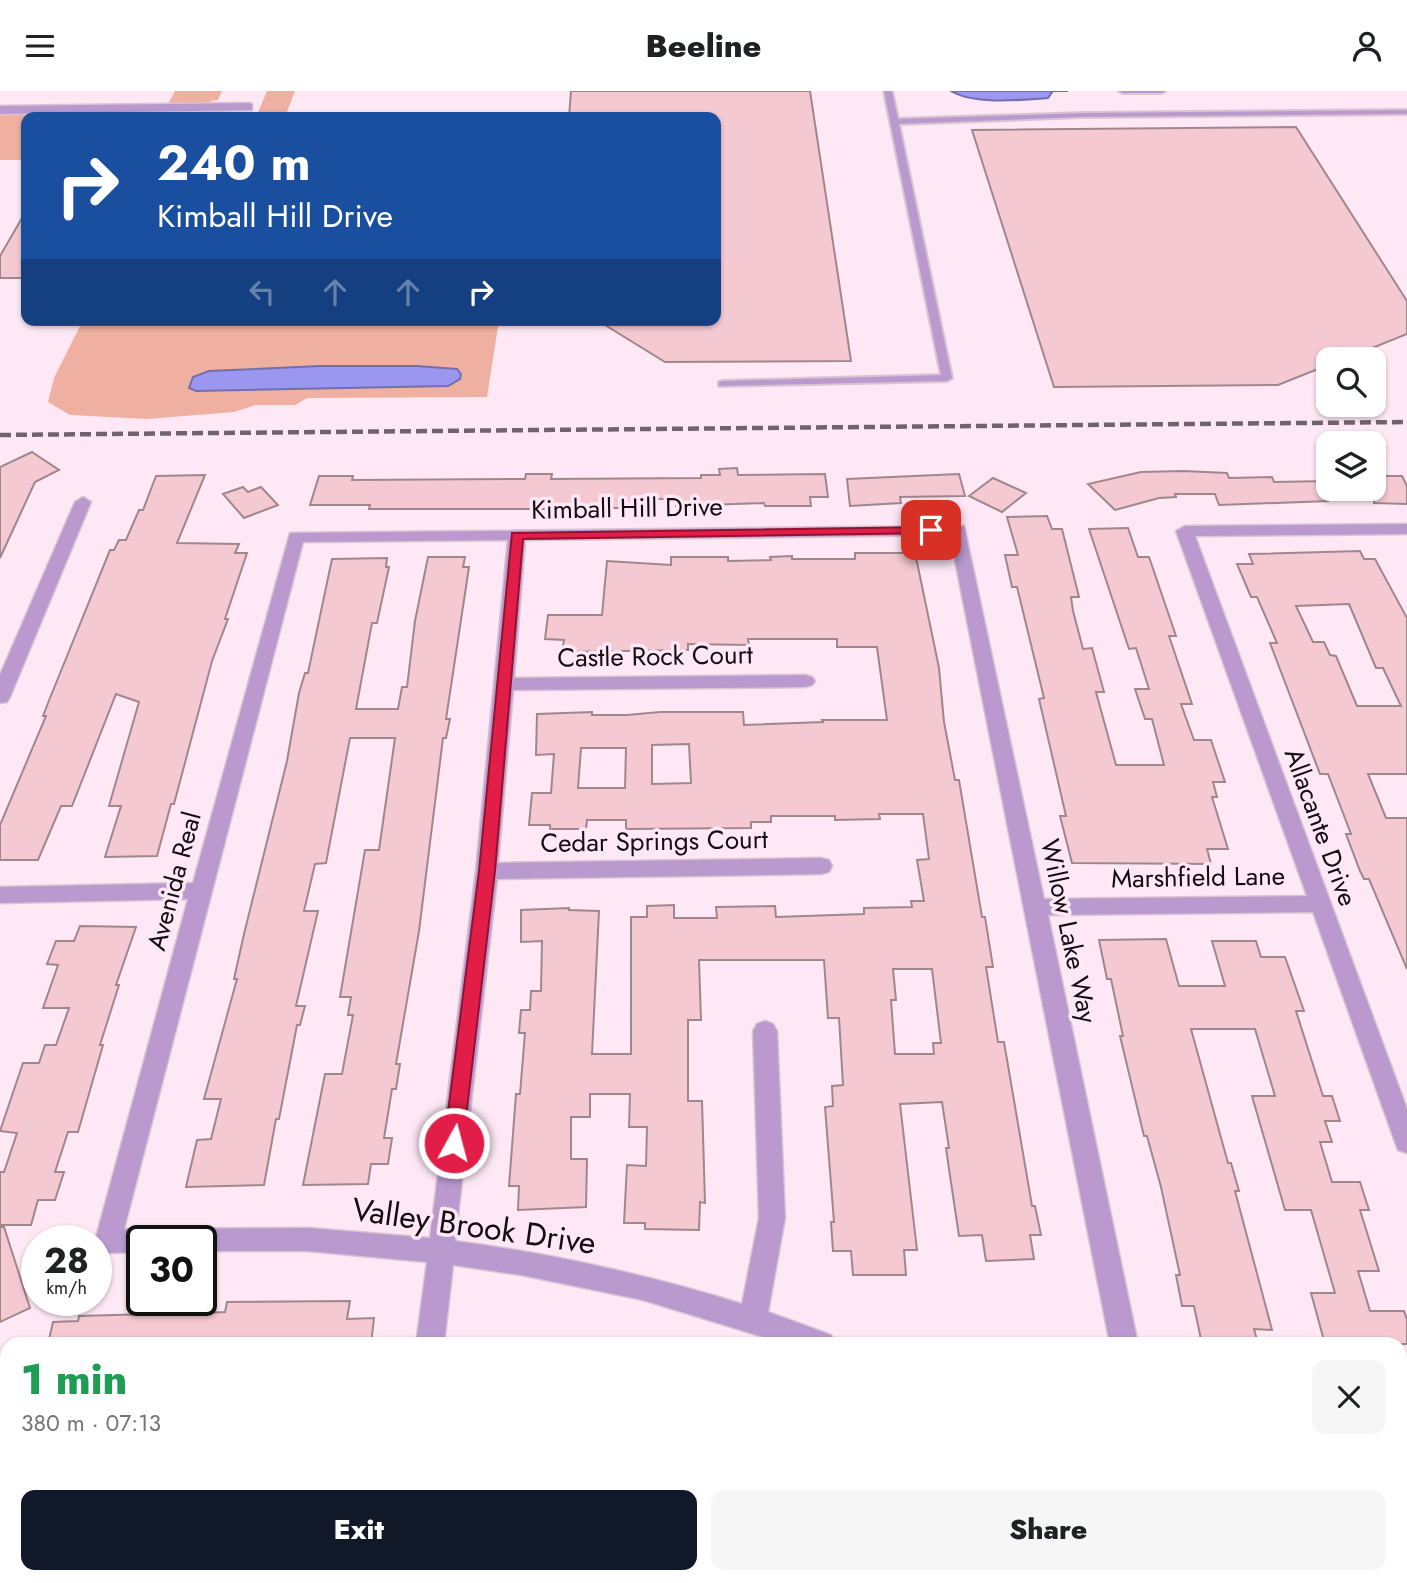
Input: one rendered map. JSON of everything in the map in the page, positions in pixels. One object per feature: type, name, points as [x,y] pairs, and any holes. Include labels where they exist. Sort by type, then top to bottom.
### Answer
[{"type":"street","points":[[0,110],[246,112],[255,91]]},
{"type":"street","points":[[0,697],[83,502]]},
{"type":"street","name":"Kimball Hill Drive","points":[[296,537],[958,530]]},
{"type":"street","name":"Willow Lake Way","points":[[958,530],[1123,1337]]},
{"type":"street","name":"Allacante Drive","points":[[1406,531],[1185,531],[1407,1142]]},
{"type":"street","points":[[431,1337],[487,871],[517,535]]},
{"type":"street","name":"Avenida Real","points":[[112,1226],[296,537]]},
{"type":"street","name":"Castle Rock Court","points":[[505,684],[806,681]]},
{"type":"street","name":"Cedar Springs Court","points":[[487,871],[821,866]]},
{"type":"street","points":[[0,895],[200,891]]},
{"type":"street","name":"Marshfield Lane","points":[[1036,907],[1319,904]]},
{"type":"street","points":[[753,1318],[772,1218],[765,1031]]},
{"type":"street","name":"Valley Brook Drive","points":[[112,1241],[334,1241],[440,1251],[616,1282],[753,1318],[803,1337]]},
{"type":"lane","points":[[723,383],[947,378],[888,91]]},
{"type":"lane","points":[[1134,115],[1123,91],[1161,91]]},
{"type":"lane","points":[[896,122],[960,118],[1407,112]]},
{"type":"shaded area","points":[[175,91],[222,91],[218,100],[209,101],[218,103],[168,104]]},
{"type":"shaded area","points":[[267,91],[295,91],[287,112],[258,112]]},
{"type":"shaded area","points":[[951,91],[1053,91],[1048,98],[998,101],[972,98]]},
{"type":"shaded area","points":[[0,114],[21,114],[21,160],[0,160]]},
{"type":"shaded area","points":[[80,326],[498,326],[487,397],[307,398],[295,405],[256,405],[234,412],[147,419],[70,415],[48,402],[54,378]]},
{"type":"shaded area","points":[[320,366],[417,366],[457,369],[461,374],[460,379],[448,386],[196,391],[189,388],[193,377],[209,371]]},
{"type":"building","points":[[571,91],[810,91],[851,361],[665,362],[607,326],[721,326],[721,112],[569,112]]},
{"type":"building","points":[[1296,127],[1407,301],[1407,334],[1375,347],[1316,347],[1316,370],[1278,385],[1054,387],[972,130]]},
{"type":"building","points":[[21,220],[21,278],[0,278],[0,256]]},
{"type":"building","points":[[32,452],[59,470],[35,482],[0,558],[0,467]]},
{"type":"building","points":[[737,468],[738,475],[825,474],[828,497],[810,497],[811,506],[765,506],[764,503],[676,506],[676,499],[633,499],[633,508],[559,506],[559,509],[369,509],[370,505],[310,505],[319,476],[353,476],[352,480],[525,479],[526,474],[552,474],[551,479],[701,478],[701,475],[720,475],[719,469]]},
{"type":"building","points":[[1141,472],[1227,473],[1229,478],[1272,477],[1274,482],[1316,481],[1316,501],[1328,501],[1219,505],[1215,494],[1175,494],[1176,497],[1159,498],[1115,510],[1088,484]]},
{"type":"building","points":[[959,474],[965,496],[900,497],[901,503],[850,506],[847,479]]},
{"type":"building","points":[[205,475],[177,543],[239,544],[235,553],[247,553],[225,619],[228,619],[212,661],[174,804],[171,804],[157,856],[105,857],[121,806],[109,806],[139,702],[116,694],[72,806],[61,806],[38,860],[0,860],[0,825],[46,716],[43,716],[110,550],[114,550],[119,540],[126,540],[139,510],[143,510],[156,476]]},
{"type":"building","points":[[1386,476],[1402,476],[1407,486],[1407,504],[1374,503],[1386,501]]},
{"type":"building","points":[[993,478],[1026,493],[1002,512],[969,496]]},
{"type":"building","points":[[243,487],[248,492],[261,487],[278,505],[244,518],[223,494]]},
{"type":"building","points":[[1047,516],[1052,529],[1062,529],[1079,597],[1071,597],[1073,611],[1083,649],[1092,648],[1104,692],[1096,692],[1116,765],[1164,765],[1152,719],[1145,719],[1135,689],[1149,689],[1136,648],[1129,649],[1089,529],[1128,528],[1138,557],[1149,557],[1176,636],[1169,636],[1192,704],[1181,704],[1194,740],[1211,740],[1225,782],[1213,782],[1217,797],[1212,797],[1228,849],[1207,849],[1211,864],[1072,863],[1060,816],[1066,816],[1039,699],[1044,698],[1017,587],[1012,587],[1005,555],[1018,555],[1007,517]]},
{"type":"building","points":[[1360,551],[1364,559],[1375,559],[1407,618],[1407,774],[1368,774],[1386,818],[1407,818],[1407,969],[1369,879],[1364,879],[1360,871],[1346,834],[1351,834],[1328,774],[1320,774],[1270,643],[1277,643],[1257,597],[1251,597],[1237,564],[1253,564],[1249,554]],"holes":[[[1349,604],[1376,668],[1383,668],[1401,706],[1357,706],[1336,656],[1330,655],[1324,642],[1313,642],[1296,606]]]},
{"type":"building","points":[[855,553],[914,553],[917,562],[939,668],[944,722],[955,780],[959,780],[982,917],[985,917],[993,967],[986,967],[998,1042],[1004,1042],[1032,1206],[1035,1206],[1041,1235],[1030,1235],[1034,1259],[986,1261],[982,1235],[959,1236],[942,1102],[900,1104],[917,1250],[904,1250],[906,1275],[853,1275],[851,1251],[833,1251],[831,1222],[834,1222],[825,1107],[833,1106],[832,1086],[843,1085],[839,1018],[828,1018],[824,960],[699,960],[701,1020],[688,1020],[688,1101],[702,1101],[705,1203],[700,1202],[699,1230],[645,1229],[645,1223],[624,1223],[627,1165],[646,1166],[647,1127],[629,1127],[630,1094],[590,1094],[590,1117],[571,1117],[571,1159],[587,1159],[586,1207],[518,1210],[519,1186],[509,1186],[516,1094],[520,1094],[525,1033],[519,1033],[521,1010],[530,1010],[531,991],[541,991],[542,941],[521,942],[521,910],[569,908],[599,911],[592,1054],[631,1054],[631,917],[647,917],[647,906],[674,905],[674,918],[717,918],[716,907],[775,906],[776,917],[864,914],[864,908],[912,907],[911,901],[924,901],[917,860],[929,859],[923,814],[879,814],[880,819],[835,820],[835,816],[771,816],[771,822],[751,822],[751,828],[626,829],[626,820],[587,820],[586,829],[550,829],[550,825],[529,825],[532,793],[551,793],[554,754],[536,755],[537,714],[743,712],[744,725],[823,722],[822,720],[887,720],[877,647],[837,647],[837,639],[748,639],[749,645],[688,644],[688,650],[562,652],[564,640],[545,639],[548,615],[602,615],[607,561],[671,565],[671,557],[728,557],[728,561],[771,560],[770,557],[792,556],[792,559],[855,559]],"holes":[[[689,744],[691,783],[652,784],[652,745]],[[581,748],[626,748],[625,788],[578,788]],[[893,969],[932,969],[941,1043],[933,1043],[934,1054],[895,1054],[891,1000],[896,1000]]]},
{"type":"building","points":[[428,557],[465,557],[463,567],[469,567],[446,719],[450,719],[446,738],[443,738],[419,931],[396,1064],[400,1064],[396,1089],[392,1089],[384,1138],[392,1138],[388,1164],[371,1164],[368,1184],[303,1185],[325,1074],[342,1074],[353,1015],[348,1015],[351,997],[340,997],[365,850],[379,850],[395,738],[350,738],[326,863],[315,864],[304,911],[318,911],[296,1006],[305,1006],[300,1025],[297,1025],[264,1185],[186,1187],[197,1140],[211,1139],[221,1099],[204,1099],[237,979],[234,979],[244,934],[287,761],[299,693],[305,673],[308,673],[332,559],[387,558],[386,567],[389,567],[377,623],[372,623],[356,709],[398,709],[402,687],[407,687],[415,621]]},
{"type":"building","points":[[80,926],[136,927],[116,985],[119,985],[100,1045],[103,1045],[78,1132],[68,1132],[55,1172],[64,1172],[55,1200],[38,1200],[31,1225],[0,1225],[0,1172],[4,1172],[17,1133],[0,1131],[23,1063],[39,1063],[45,1045],[56,1045],[69,1008],[43,1008],[58,965],[47,964],[56,941],[74,941]]},
{"type":"building","points":[[1166,939],[1179,986],[1225,986],[1212,941],[1256,941],[1261,957],[1285,957],[1304,1011],[1296,1011],[1323,1096],[1332,1096],[1340,1121],[1325,1121],[1332,1142],[1320,1142],[1332,1182],[1360,1182],[1369,1210],[1360,1210],[1379,1271],[1358,1271],[1370,1311],[1404,1311],[1407,1337],[1323,1337],[1311,1293],[1335,1293],[1311,1210],[1285,1210],[1252,1096],[1275,1096],[1255,1029],[1191,1029],[1228,1163],[1231,1163],[1239,1191],[1235,1191],[1272,1330],[1254,1329],[1256,1337],[1201,1337],[1194,1306],[1182,1306],[1176,1275],[1180,1275],[1161,1187],[1147,1136],[1144,1136],[1120,1036],[1123,1036],[1111,979],[1107,979],[1099,940]]},
{"type":"building","points":[[0,1227],[4,1227],[21,1280],[21,1312],[0,1322]]},
{"type":"building","points":[[350,1301],[347,1319],[374,1318],[372,1337],[50,1337],[53,1322],[78,1321],[79,1316],[217,1316],[217,1312],[225,1312],[227,1302]]},
{"type":"railway","points":[[0,435],[1407,422]]},
{"type":"route","points":[[454,1143],[487,871],[517,535],[931,530]]}]
